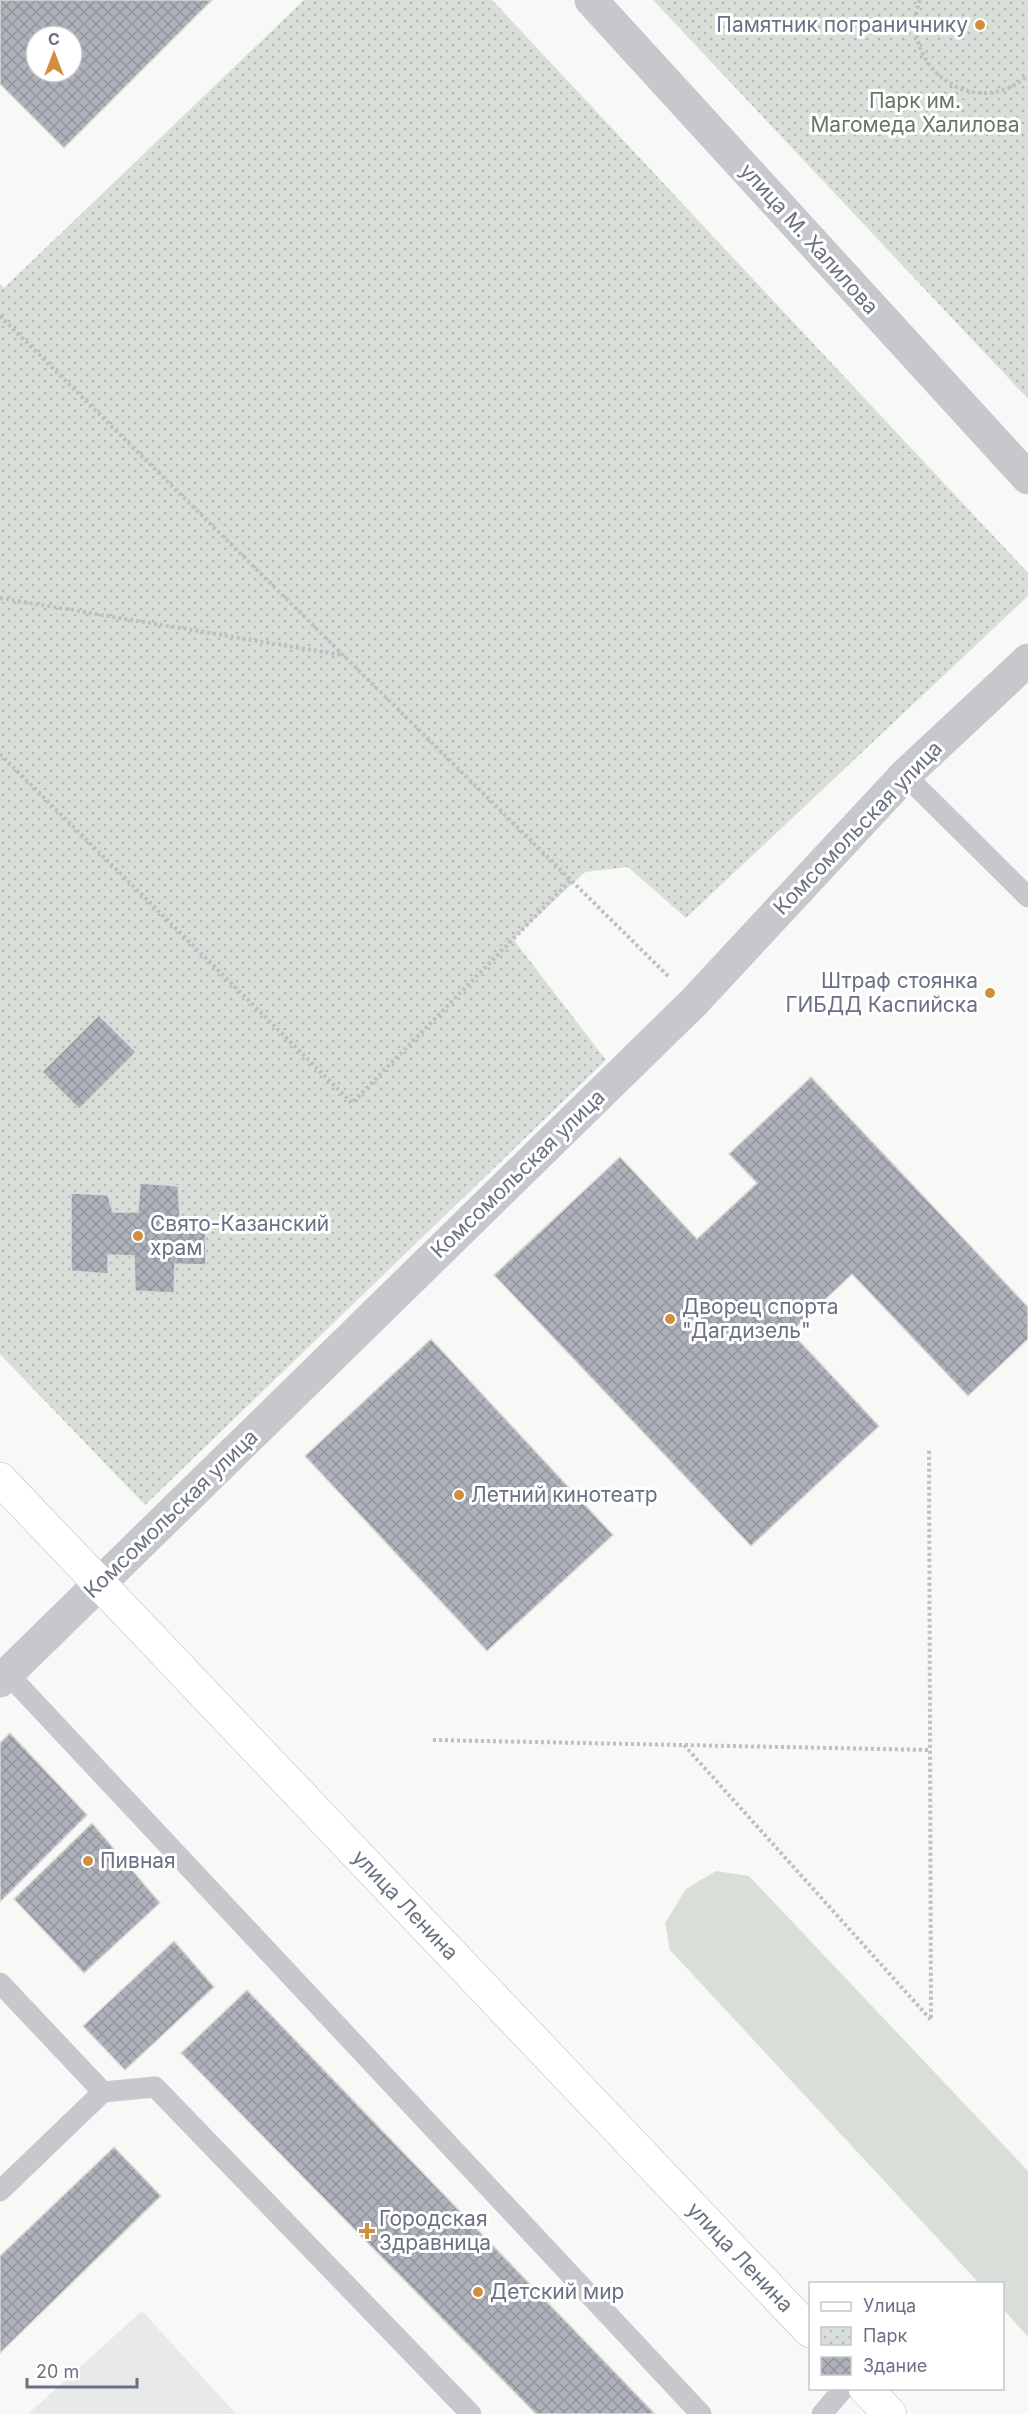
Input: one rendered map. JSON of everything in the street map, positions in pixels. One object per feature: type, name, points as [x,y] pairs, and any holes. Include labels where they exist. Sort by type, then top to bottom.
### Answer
[{"type":"street","name":"улица М. Халилова","points":[[591,0],[1028,478]]},
{"type":"street","name":"Комсомольская улица","points":[[4,1677],[694,1002],[905,775],[1028,660]]},
{"type":"street","name":"улица Ленина","points":[[0,1479],[809,2330]]},
{"type":"street","points":[[867,2390],[890,2414]]},
{"type":"lane","points":[[905,775],[1028,897]]},
{"type":"lane","points":[[4,1677],[701,2414]]},
{"type":"lane","points":[[0,1983],[103,2092]]},
{"type":"lane","points":[[0,2191],[103,2092],[155,2087],[471,2414]]},
{"type":"lane","points":[[822,2414],[842,2390]]},
{"type":"path","points":[[920,0],[916,9],[915,31],[921,52],[933,71],[951,85],[972,92],[995,92],[1016,85],[1028,76]]},
{"type":"path","points":[[0,316],[694,1002]]},
{"type":"path","points":[[0,598],[342,655]]},
{"type":"path","points":[[0,754],[352,1103],[570,881]]},
{"type":"path","points":[[684,1745],[931,2020],[929,1448]]},
{"type":"path","points":[[433,1740],[931,1750]]},
{"type":"shaded area","points":[[142,2311],[236,2414],[28,2414]]},
{"type":"green space","points":[[304,0],[492,0],[1028,573],[1028,596],[686,918],[628,867],[585,872],[513,939],[606,1060],[145,1505],[0,1354],[0,284],[4,288]]},
{"type":"green space","name":"Парк им. Магомеда Халилова","points":[[653,0],[1028,0],[1028,399]]},
{"type":"green space","points":[[716,1871],[749,1876],[1028,2171],[1028,2337],[1004,2310],[1004,2282],[978,2282],[670,1950],[665,1923],[686,1889]]},
{"type":"building","points":[[0,0],[212,0],[64,148],[0,84]]},
{"type":"building","points":[[99,1015],[136,1052],[79,1109],[42,1072]]},
{"type":"building","name":"Дворец спорта \"Дагдизель\"","points":[[811,1077],[1028,1307],[1028,1339],[968,1396],[852,1274],[791,1332],[879,1426],[751,1546],[494,1275],[620,1157],[697,1239],[757,1183],[729,1154]]},
{"type":"building","name":"Свято-Казанский храм","points":[[140,1183],[178,1186],[180,1218],[205,1218],[206,1265],[175,1264],[174,1293],[135,1291],[134,1256],[108,1255],[108,1274],[71,1271],[71,1193],[108,1195],[113,1212],[138,1212]]},
{"type":"building","name":"Летний кинотеатр","points":[[431,1339],[613,1535],[487,1651],[305,1456]]},
{"type":"building","points":[[10,1733],[87,1815],[0,1902],[0,1743]]},
{"type":"building","name":"Пивная","points":[[92,1823],[160,1903],[84,1973],[14,1899]]},
{"type":"building","points":[[174,1941],[214,1987],[125,2070],[83,2026]]},
{"type":"building","points":[[247,1990],[655,2414],[536,2414],[181,2053]]},
{"type":"building","points":[[114,2147],[161,2196],[0,2353],[0,2256]]},
{"type":"place","name":"Памятник пограничнику","points":[[980,25]]},
{"type":"place","name":"Штраф стоянка ГИБДД Каспийска","points":[[990,993]]},
{"type":"place","name":"Свято-Казанский храм","points":[[138,1236]]},
{"type":"place","name":"Дворец спорта \"Дагдизель\"","points":[[670,1319]]},
{"type":"place","name":"Летний кинотеатр","points":[[459,1495]]},
{"type":"place","name":"Пивная","points":[[88,1861]]},
{"type":"place","name":"Городская Здравница","points":[[367,2231]]},
{"type":"place","name":"Детский мир","points":[[478,2292]]}]
